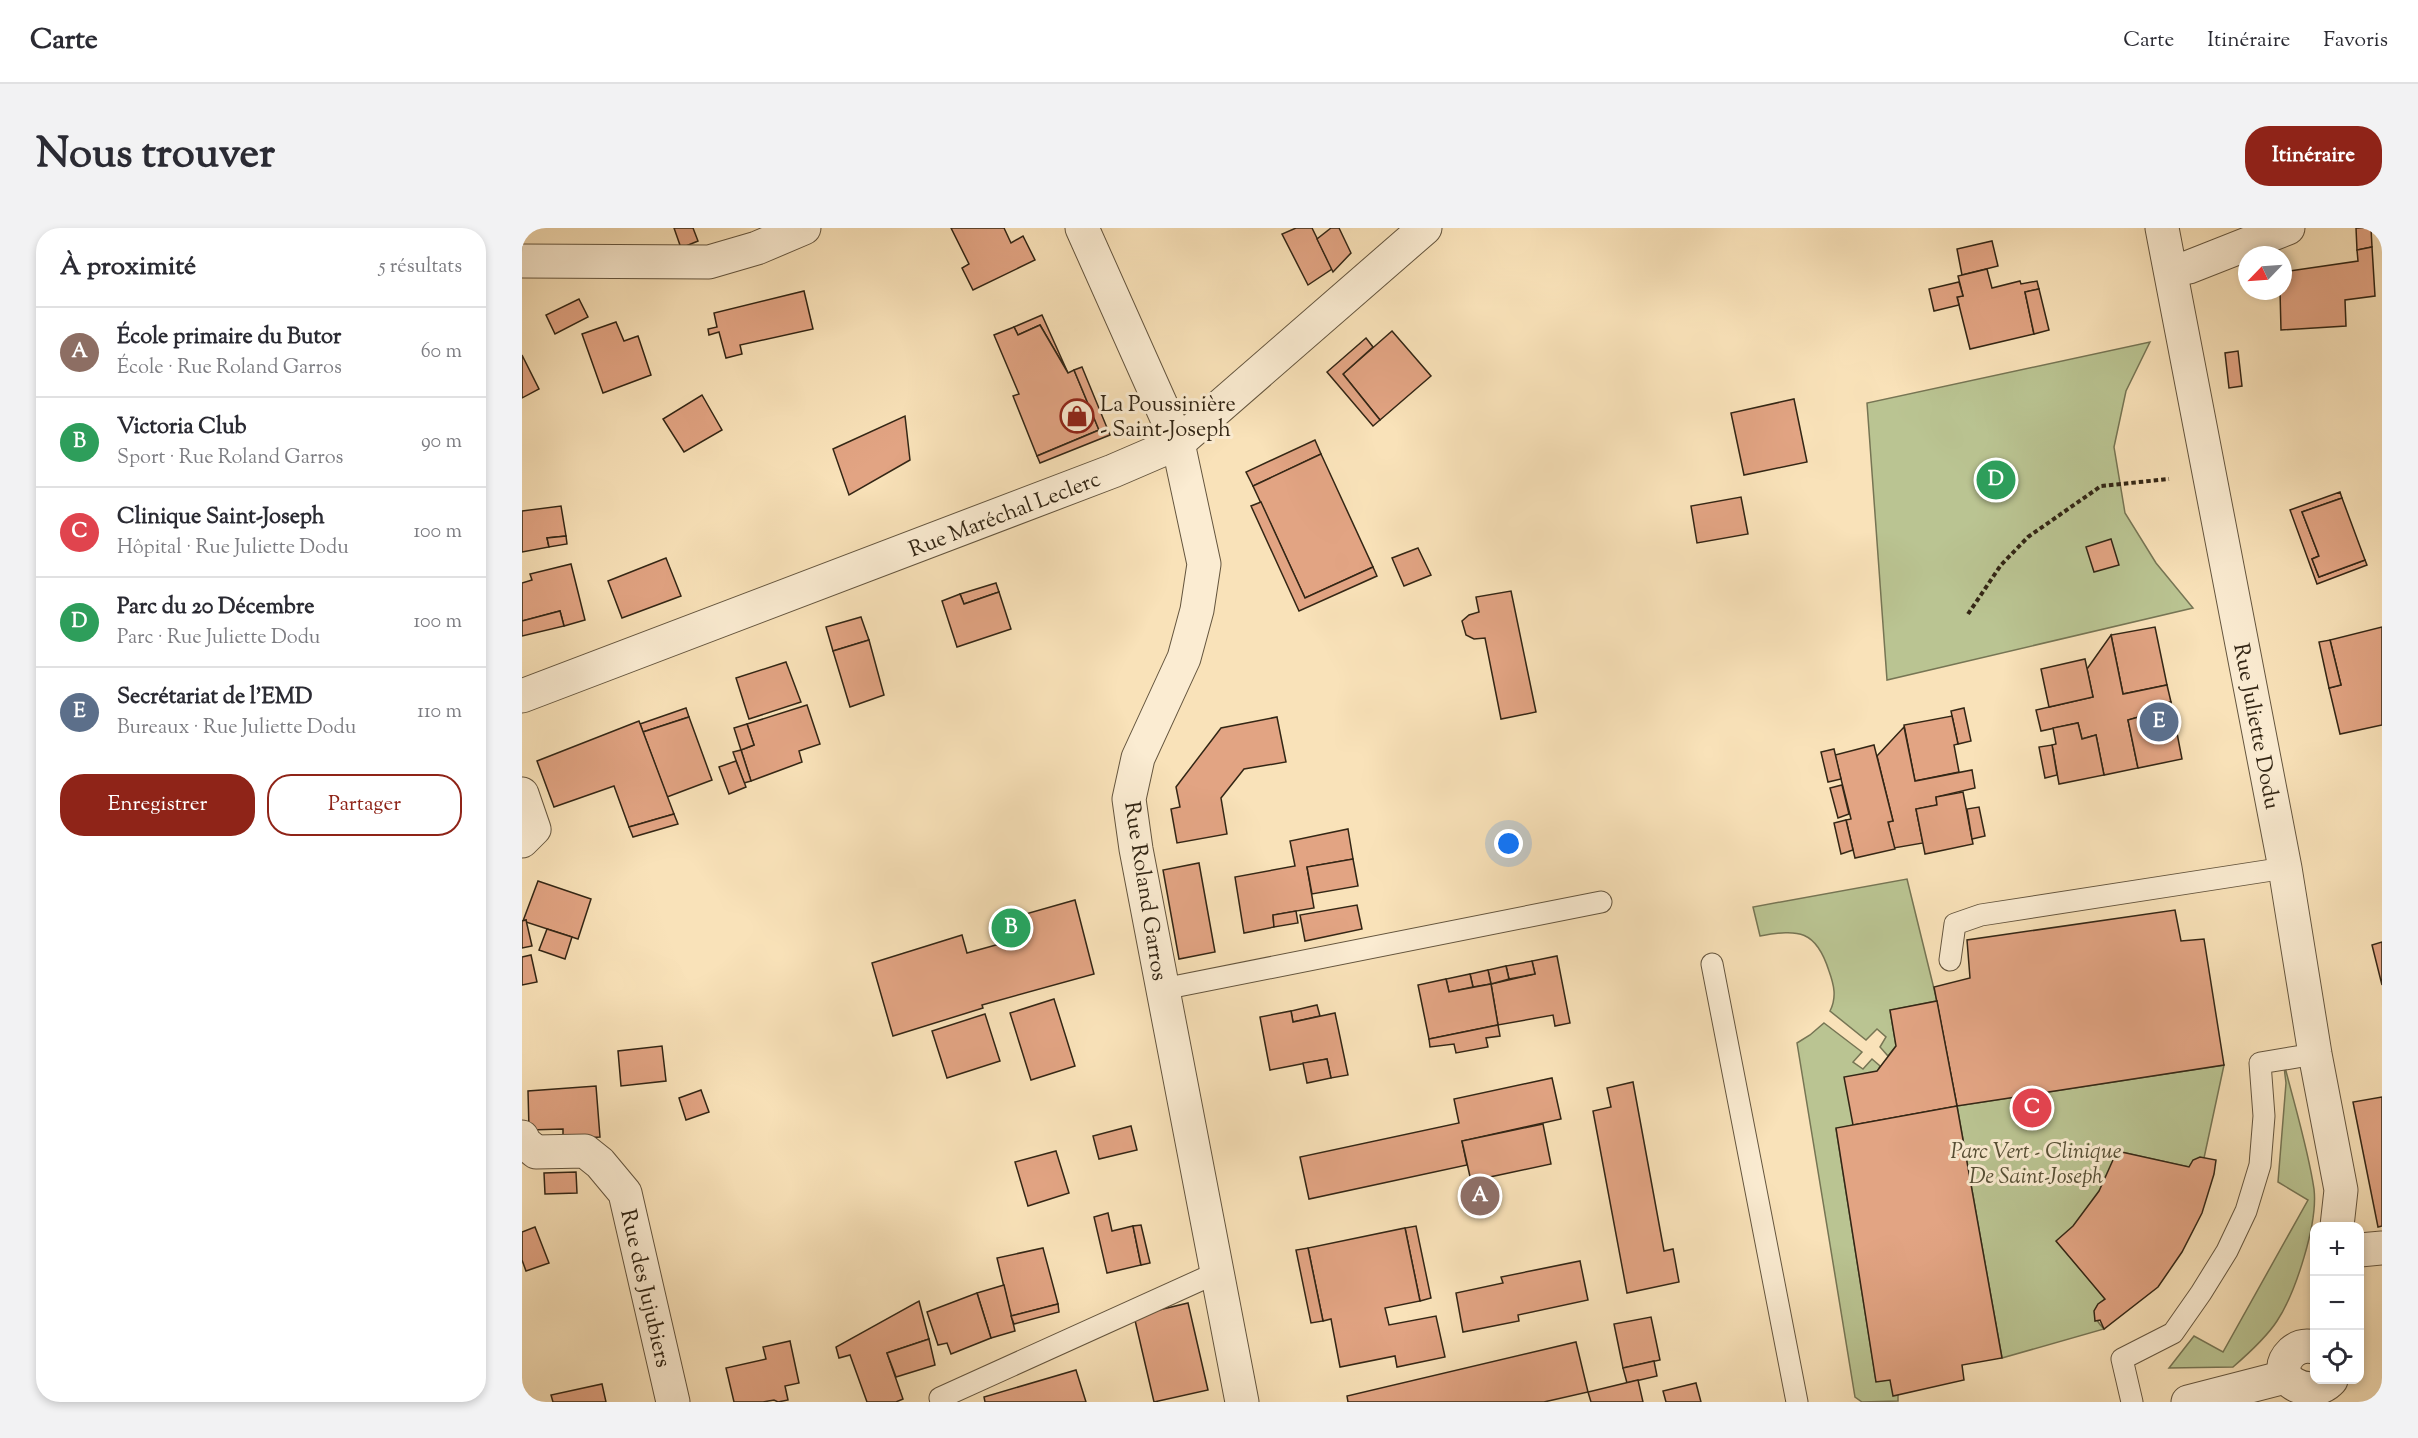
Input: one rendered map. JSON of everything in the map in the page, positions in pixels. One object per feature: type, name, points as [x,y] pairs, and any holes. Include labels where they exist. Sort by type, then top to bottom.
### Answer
[{"type":"street","points":[[522,261],[709,262],[757,248],[804,228]]},
{"type":"street","name":"Rue Roland Garros","points":[[1082,228],[1178,442],[1204,564],[1197,610],[1184,658],[1137,758],[1129,799],[1136,849],[1242,1402]]},
{"type":"street","name":"Rue Maréchal Leclerc","points":[[522,696],[1113,471],[1178,442],[1425,228]]},
{"type":"street","name":"Rue Juliette Dodu","points":[[2162,228],[2285,868],[2315,1054],[2341,1190],[2338,1222]]},
{"type":"street","points":[[2171,271],[2189,267],[2288,228]]},
{"type":"street","points":[[522,794],[534,830],[522,841]]},
{"type":"street","name":"Rue des Jujubiers","points":[[522,1137],[525,1143],[536,1152],[585,1151],[600,1163],[625,1193],[673,1402]]},
{"type":"street","points":[[2364,1250],[2382,1248]]},
{"type":"street","points":[[2310,1347],[2302,1347],[2289,1355],[2285,1362],[2285,1377],[2294,1390],[2302,1394],[2330,1390]]},
{"type":"street","points":[[2188,1402],[2285,1377]]},
{"type":"lane","points":[[1950,960],[1955,924],[1981,915],[2285,868]]},
{"type":"lane","points":[[1163,989],[1601,902]]},
{"type":"lane","points":[[1712,964],[1797,1402]]},
{"type":"lane","points":[[2132,1402],[2122,1359],[2173,1333],[2227,1251],[2246,1210],[2260,1165],[2265,1116],[2260,1063],[2315,1054]]},
{"type":"lane","points":[[940,1398],[1216,1273]]},
{"type":"path","points":[[1968,614],[2001,565],[2028,537],[2101,486],[2169,479]]},
{"type":"green space","points":[[2150,342],[2126,391],[2114,447],[2125,513],[2156,563],[2193,608],[1887,680],[1867,403]]},
{"type":"green space","points":[[1907,879],[1937,1001],[1890,1010],[1896,1046],[1888,1056],[1880,1047],[1886,1037],[1877,1029],[1866,1040],[1830,1011],[1834,996],[1832,981],[1824,957],[1812,940],[1796,933],[1760,936],[1753,907]]},
{"type":"green space","points":[[1824,1023],[1862,1052],[1853,1062],[1863,1069],[1872,1059],[1880,1066],[1853,1125],[1836,1129],[1876,1381],[1890,1380],[1898,1395],[1898,1401],[1862,1402],[1855,1397],[1797,1043]]},
{"type":"green space","points":[[2283,1059],[2314,1189],[2313,1220],[2310,1222],[2310,1234],[2304,1257],[2291,1293],[2273,1327],[2233,1367],[2169,1368],[2194,1336],[2223,1352],[2308,1200],[2278,1182],[2286,1083]]},
{"type":"green space","name":"Parc Vert - Clinique De Saint-Joseph","points":[[2224,1065],[2204,1158],[2194,1160],[2189,1167],[2117,1151],[2073,1260],[2105,1299],[2097,1306],[2095,1314],[2104,1329],[2002,1358],[1957,1106]]},
{"type":"building","points":[[674,228],[693,228],[698,241],[681,248]]},
{"type":"building","points":[[951,228],[1004,228],[1011,243],[1023,236],[1035,260],[973,290],[962,268],[969,264]]},
{"type":"building","points":[[1296,228],[1312,228],[1332,269],[1308,285],[1282,234]]},
{"type":"building","points":[[1331,228],[1339,228],[1351,253],[1333,272],[1317,239]]},
{"type":"building","points":[[2356,228],[2371,228],[2372,247],[2357,250]]},
{"type":"building","points":[[1992,241],[1998,266],[1962,275],[1957,249]]},
{"type":"building","points":[[2372,247],[2375,296],[2345,300],[2346,326],[2281,330],[2280,300],[2292,300],[2292,271],[2358,261],[2357,250]]},
{"type":"building","points":[[1987,269],[1992,288],[2020,281],[2021,284],[2037,281],[2039,289],[2025,292],[2034,334],[1970,349],[1957,297],[1963,296],[1958,276]]},
{"type":"building","points":[[1959,282],[1963,296],[1957,297],[1959,305],[1934,311],[1929,289]]},
{"type":"building","points":[[2039,289],[2049,330],[2034,334],[2025,292]]},
{"type":"building","points":[[804,291],[813,329],[740,345],[742,354],[726,358],[719,332],[709,335],[708,329],[717,327],[714,313]]},
{"type":"building","points":[[579,299],[588,317],[555,334],[546,315]]},
{"type":"building","points":[[1042,315],[1068,373],[1040,325],[1018,335],[1014,327]]},
{"type":"building","points":[[616,322],[624,341],[638,336],[651,375],[603,393],[582,334]]},
{"type":"building","points":[[1040,325],[1068,373],[1074,370],[1099,430],[1037,456],[1013,396],[1019,394],[994,335],[1014,327],[1018,335]]},
{"type":"building","points":[[1392,331],[1431,376],[1380,420],[1343,374]]},
{"type":"building","points":[[1366,338],[1373,347],[1343,374],[1380,420],[1373,426],[1327,372]]},
{"type":"building","points":[[2238,351],[2242,386],[2229,388],[2225,353]]},
{"type":"building","points":[[522,355],[539,389],[522,398]]},
{"type":"building","points":[[1082,367],[1110,435],[1040,463],[1037,456],[1099,430],[1074,370]]},
{"type":"building","points":[[702,395],[722,430],[684,452],[663,419]]},
{"type":"building","points":[[1794,399],[1807,462],[1744,475],[1731,413]]},
{"type":"building","points":[[905,416],[910,460],[849,495],[833,449]]},
{"type":"building","points":[[1315,440],[1321,454],[1253,486],[1246,472]]},
{"type":"building","points":[[1321,454],[1373,567],[1305,598],[1253,486]]},
{"type":"building","points":[[2340,492],[2342,498],[2302,512],[2319,556],[2312,559],[2319,577],[2365,560],[2367,565],[2317,584],[2290,510]]},
{"type":"building","points":[[1741,497],[1748,534],[1697,543],[1691,506]]},
{"type":"building","points":[[2342,498],[2365,560],[2319,577],[2312,559],[2319,556],[2302,512]]},
{"type":"building","points":[[1261,502],[1305,598],[1373,567],[1377,576],[1299,611],[1251,506]]},
{"type":"building","points":[[561,506],[566,536],[547,538],[549,547],[522,552],[522,511]]},
{"type":"building","points":[[566,536],[567,544],[549,547],[547,538]]},
{"type":"building","points":[[2111,539],[2119,565],[2094,572],[2086,547]]},
{"type":"building","points":[[1418,548],[1431,575],[1404,586],[1392,558]]},
{"type":"building","points":[[666,558],[681,596],[622,618],[608,581]]},
{"type":"building","points":[[571,564],[585,620],[564,626],[560,611],[522,621],[522,583],[532,580],[530,574]]},
{"type":"building","points":[[996,583],[999,592],[964,604],[960,594]]},
{"type":"building","points":[[1511,591],[1536,712],[1501,719],[1485,638],[1474,639],[1466,635],[1462,621],[1469,615],[1479,612],[1476,597]]},
{"type":"building","points":[[999,592],[1011,629],[957,647],[942,601],[960,594],[964,604]]},
{"type":"building","points":[[560,611],[564,626],[522,636],[522,621]]},
{"type":"building","points":[[861,617],[869,640],[833,651],[826,627]]},
{"type":"building","points":[[2155,627],[2167,685],[2123,694],[2111,635]]},
{"type":"building","points":[[2382,627],[2382,725],[2340,734],[2329,688],[2341,685],[2330,640]]},
{"type":"building","points":[[2111,635],[2123,694],[2167,685],[2171,702],[2147,706],[2149,714],[2128,720],[2138,768],[2104,775],[2096,735],[2082,739],[2078,723],[2041,731],[2036,710],[2093,697],[2087,669]]},
{"type":"building","points":[[869,640],[884,695],[850,707],[833,651]]},
{"type":"building","points":[[2330,640],[2341,685],[2329,688],[2319,642]]},
{"type":"building","points":[[2085,659],[2093,697],[2049,707],[2041,669]]},
{"type":"building","points":[[786,662],[801,702],[749,719],[736,678]]},
{"type":"building","points":[[2171,702],[2182,759],[2138,768],[2128,720],[2149,714],[2147,706]]},
{"type":"building","points":[[807,705],[820,744],[799,751],[802,762],[751,781],[741,750],[754,745],[747,724]]},
{"type":"building","points":[[686,708],[689,717],[643,732],[640,724]]},
{"type":"building","points":[[1964,708],[1971,741],[1958,744],[1951,711]]},
{"type":"building","points":[[1952,716],[1958,744],[1954,745],[1959,772],[1915,781],[1904,725]]},
{"type":"building","points":[[689,717],[712,780],[667,797],[643,732]]},
{"type":"building","points":[[1277,717],[1286,762],[1244,769],[1221,798],[1227,834],[1177,843],[1171,809],[1180,807],[1176,787],[1221,728]]},
{"type":"building","points":[[639,721],[674,814],[629,827],[614,786],[554,807],[537,761]]},
{"type":"building","points":[[2078,723],[2082,739],[2096,735],[2104,775],[2059,784],[2052,745],[2056,744],[2053,728]]},
{"type":"building","points":[[747,724],[754,745],[741,750],[734,728]]},
{"type":"building","points":[[1904,727],[1915,781],[1972,770],[1975,788],[1936,797],[1937,805],[1916,809],[1923,843],[1894,848],[1888,822],[1893,821],[1877,756]]},
{"type":"building","points":[[1874,745],[1893,821],[1888,822],[1895,849],[1855,858],[1846,820],[1851,819],[1835,755]]},
{"type":"building","points":[[2052,745],[2057,775],[2045,778],[2039,747]]},
{"type":"building","points":[[1834,749],[1841,779],[1828,782],[1821,752]]},
{"type":"building","points":[[741,750],[751,781],[744,783],[733,752]]},
{"type":"building","points":[[736,761],[746,787],[729,794],[719,767]]},
{"type":"building","points":[[1842,785],[1849,814],[1838,818],[1830,788]]},
{"type":"building","points":[[1963,792],[1973,844],[1925,854],[1916,809],[1937,805],[1936,797]]},
{"type":"building","points":[[1979,807],[1985,836],[1972,839],[1967,809]]},
{"type":"building","points":[[674,814],[678,824],[633,837],[629,827]]},
{"type":"building","points":[[1846,820],[1853,850],[1841,854],[1834,823]]},
{"type":"building","points":[[1348,829],[1353,859],[1307,867],[1314,908],[1273,915],[1274,927],[1244,933],[1235,877],[1295,866],[1290,841]]},
{"type":"building","points":[[1353,859],[1358,886],[1312,894],[1307,867]]},
{"type":"building","points":[[1199,863],[1215,952],[1179,959],[1163,870]]},
{"type":"building","points":[[538,881],[591,899],[578,939],[526,922],[526,920],[523,921]]},
{"type":"building","points":[[1075,900],[1094,974],[982,1005],[983,1008],[893,1036],[872,963],[962,935],[967,953],[1014,940],[1008,919]]},
{"type":"building","points":[[1357,905],[1362,929],[1305,941],[1300,915]]},
{"type":"building","points":[[2175,910],[2181,941],[2204,939],[2224,1065],[1957,1106],[1934,987],[1970,978],[1967,940]]},
{"type":"building","points":[[1296,911],[1298,923],[1274,927],[1273,915]]},
{"type":"building","points":[[526,920],[532,946],[522,948],[522,921]]},
{"type":"building","points":[[547,929],[572,937],[565,959],[539,950]]},
{"type":"building","points":[[2382,942],[2382,985],[2372,945]]},
{"type":"building","points":[[531,955],[537,982],[522,985],[522,957]]},
{"type":"building","points":[[1557,956],[1570,1023],[1555,1026],[1553,1015],[1498,1025],[1491,984],[1535,974],[1532,961]]},
{"type":"building","points":[[1532,961],[1535,974],[1509,979],[1506,966]]},
{"type":"building","points":[[1506,966],[1509,979],[1491,984],[1488,970]]},
{"type":"building","points":[[1488,970],[1491,984],[1473,987],[1470,974]]},
{"type":"building","points":[[1470,974],[1473,987],[1449,992],[1446,979]]},
{"type":"building","points":[[1446,979],[1449,992],[1491,984],[1498,1025],[1429,1039],[1418,985]]},
{"type":"building","points":[[1054,999],[1075,1066],[1031,1080],[1010,1013]]},
{"type":"building","points":[[1937,1001],[1957,1106],[1853,1125],[1844,1077],[1877,1071],[1896,1046],[1890,1010]]},
{"type":"building","points":[[1317,1005],[1320,1016],[1293,1022],[1291,1011]]},
{"type":"building","points":[[1291,1011],[1293,1022],[1335,1013],[1348,1075],[1331,1078],[1327,1059],[1270,1070],[1260,1017]]},
{"type":"building","points":[[985,1014],[1000,1061],[947,1078],[932,1031]]},
{"type":"building","points":[[1498,1025],[1500,1036],[1486,1038],[1488,1047],[1456,1053],[1454,1044],[1430,1047],[1429,1039]]},
{"type":"building","points":[[662,1046],[666,1081],[621,1086],[618,1051]]},
{"type":"building","points":[[1327,1059],[1331,1078],[1307,1083],[1303,1063]]},
{"type":"building","points":[[1552,1078],[1561,1119],[1462,1141],[1467,1165],[1309,1199],[1300,1157],[1459,1123],[1454,1099]]},
{"type":"building","points":[[1633,1082],[1664,1251],[1673,1249],[1679,1282],[1627,1293],[1593,1111],[1611,1107],[1607,1088]]},
{"type":"building","points":[[596,1086],[600,1137],[581,1138],[563,1144],[563,1129],[529,1130],[528,1091]]},
{"type":"building","points":[[701,1090],[709,1112],[686,1120],[679,1098]]},
{"type":"building","points":[[2382,1097],[2382,1226],[2378,1227],[2353,1102]]},
{"type":"building","points":[[1957,1106],[2002,1358],[1962,1365],[1964,1380],[1893,1396],[1890,1380],[1876,1382],[1836,1128]]},
{"type":"building","points":[[1543,1124],[1551,1164],[1471,1181],[1462,1141]]},
{"type":"building","points":[[1131,1126],[1137,1150],[1099,1159],[1093,1136]]},
{"type":"building","points":[[1056,1151],[1069,1193],[1028,1206],[1015,1162]]},
{"type":"building","points":[[2117,1151],[2189,1167],[2193,1160],[2200,1157],[2216,1160],[2202,1213],[2182,1252],[2158,1287],[2104,1329],[2100,1320],[2095,1321],[2094,1311],[2105,1299],[2056,1241],[2073,1226],[2099,1191]]},
{"type":"building","points":[[576,1172],[577,1193],[545,1194],[544,1173]]},
{"type":"building","points":[[1108,1213],[1112,1231],[1133,1226],[1141,1265],[1107,1273],[1094,1217]]},
{"type":"building","points":[[1141,1225],[1150,1263],[1141,1265],[1133,1226]]},
{"type":"building","points":[[1416,1226],[1431,1298],[1420,1301],[1405,1228]]},
{"type":"building","points":[[535,1227],[549,1263],[526,1271],[522,1260],[522,1232]]},
{"type":"building","points":[[1405,1228],[1420,1301],[1385,1308],[1389,1325],[1436,1316],[1445,1357],[1397,1367],[1395,1356],[1340,1367],[1331,1319],[1323,1321],[1308,1248]]},
{"type":"building","points":[[1043,1248],[1058,1304],[1011,1316],[997,1258]]},
{"type":"building","points":[[1308,1248],[1323,1321],[1311,1323],[1296,1250]]},
{"type":"building","points":[[1580,1261],[1588,1300],[1518,1315],[1519,1321],[1463,1332],[1456,1293],[1503,1283],[1501,1277]]},
{"type":"building","points":[[1004,1285],[1015,1331],[991,1338],[977,1293]]},
{"type":"building","points":[[977,1293],[991,1338],[951,1354],[947,1343],[938,1345],[927,1312]]},
{"type":"building","points":[[919,1301],[929,1339],[887,1353],[903,1399],[896,1402],[867,1402],[850,1355],[839,1358],[836,1347]]},
{"type":"building","points":[[1188,1303],[1208,1390],[1154,1402],[1134,1316]]},
{"type":"building","points":[[1058,1304],[1059,1312],[1014,1324],[1011,1316]]},
{"type":"building","points":[[1651,1317],[1660,1360],[1623,1368],[1614,1324]]},
{"type":"building","points":[[929,1339],[935,1365],[896,1377],[887,1353]]},
{"type":"building","points":[[790,1341],[799,1383],[785,1386],[788,1400],[734,1402],[726,1368],[766,1359],[763,1347]]},
{"type":"building","points":[[1576,1342],[1588,1392],[1544,1402],[1348,1402],[1347,1396]]},
{"type":"building","points":[[1654,1361],[1657,1376],[1627,1383],[1623,1368]]},
{"type":"building","points":[[1076,1370],[1086,1402],[985,1402],[984,1397]]},
{"type":"building","points":[[1638,1380],[1643,1402],[1591,1402],[1588,1392]]},
{"type":"building","points":[[1696,1383],[1701,1402],[1666,1402],[1663,1391]]},
{"type":"building","points":[[602,1384],[606,1402],[553,1402],[551,1395]]},
{"type":"place","name":"La Poussinière - Saint-Joseph","points":[[1077,416]]},
{"type":"place","name":"Parc du 20 Décembre","points":[[1996,480]]},
{"type":"place","name":"Secrétariat de l'EMD","points":[[2159,722]]},
{"type":"place","name":"Victoria Club","points":[[1011,928]]},
{"type":"place","name":"Clinique Saint-Joseph","points":[[2032,1108]]},
{"type":"place","name":"École primaire du Butor","points":[[1480,1196]]}]
